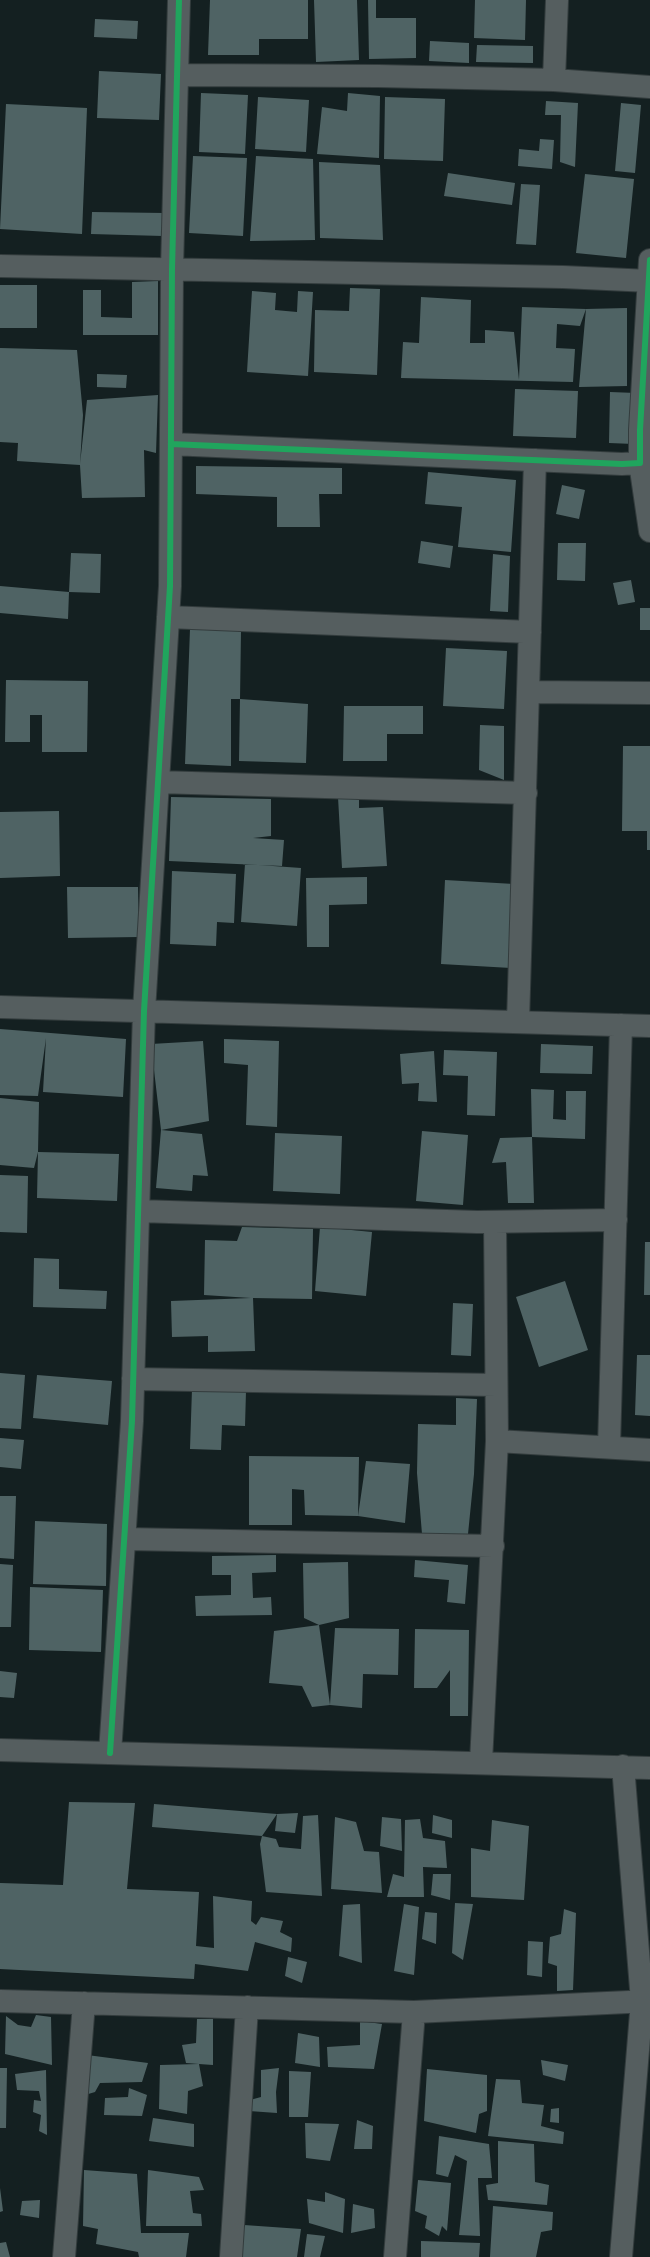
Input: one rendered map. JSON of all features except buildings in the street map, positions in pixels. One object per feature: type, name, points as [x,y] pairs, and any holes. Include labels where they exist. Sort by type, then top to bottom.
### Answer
[{"type":"street","points":[[110,1752],[126,1539],[139,1211],[144,1011],[168,617],[172,269],[179,0]]},
{"type":"street","points":[[554,80],[557,0]]},
{"type":"street","points":[[177,76],[378,76],[554,80],[650,87]]},
{"type":"street","points":[[0,266],[563,277],[650,274],[640,430],[640,463],[650,531]]},
{"type":"street","points":[[171,444],[622,464],[640,463]]},
{"type":"street","points":[[518,1022],[535,460]]},
{"type":"street","points":[[168,617],[530,632]]},
{"type":"street","points":[[528,692],[650,693]]},
{"type":"street","points":[[158,782],[526,793]]},
{"type":"street","points":[[0,1007],[650,1026]]},
{"type":"street","points":[[609,1447],[621,1026]]},
{"type":"street","points":[[139,1211],[495,1222],[616,1220]]},
{"type":"street","points":[[481,1762],[497,1441],[495,1222]]},
{"type":"street","points":[[133,1378],[496,1385]]},
{"type":"street","points":[[497,1441],[650,1450]]},
{"type":"street","points":[[126,1539],[492,1546]]},
{"type":"street","points":[[0,1750],[481,1762],[650,1768]]},
{"type":"street","points":[[621,2257],[646,2001],[623,1766]]},
{"type":"street","points":[[0,2001],[414,2012],[646,2001]]},
{"type":"street","points":[[64,2257],[84,2003]]},
{"type":"street","points":[[231,2257],[247,2007]]},
{"type":"street","points":[[395,2257],[414,2012]]},
{"type":"cycle path","points":[[110,1753],[132,1421],[144,1011],[170,586],[172,269],[179,0]]},
{"type":"cycle path","points":[[171,444],[622,464],[640,463],[640,430],[650,260]]}]
